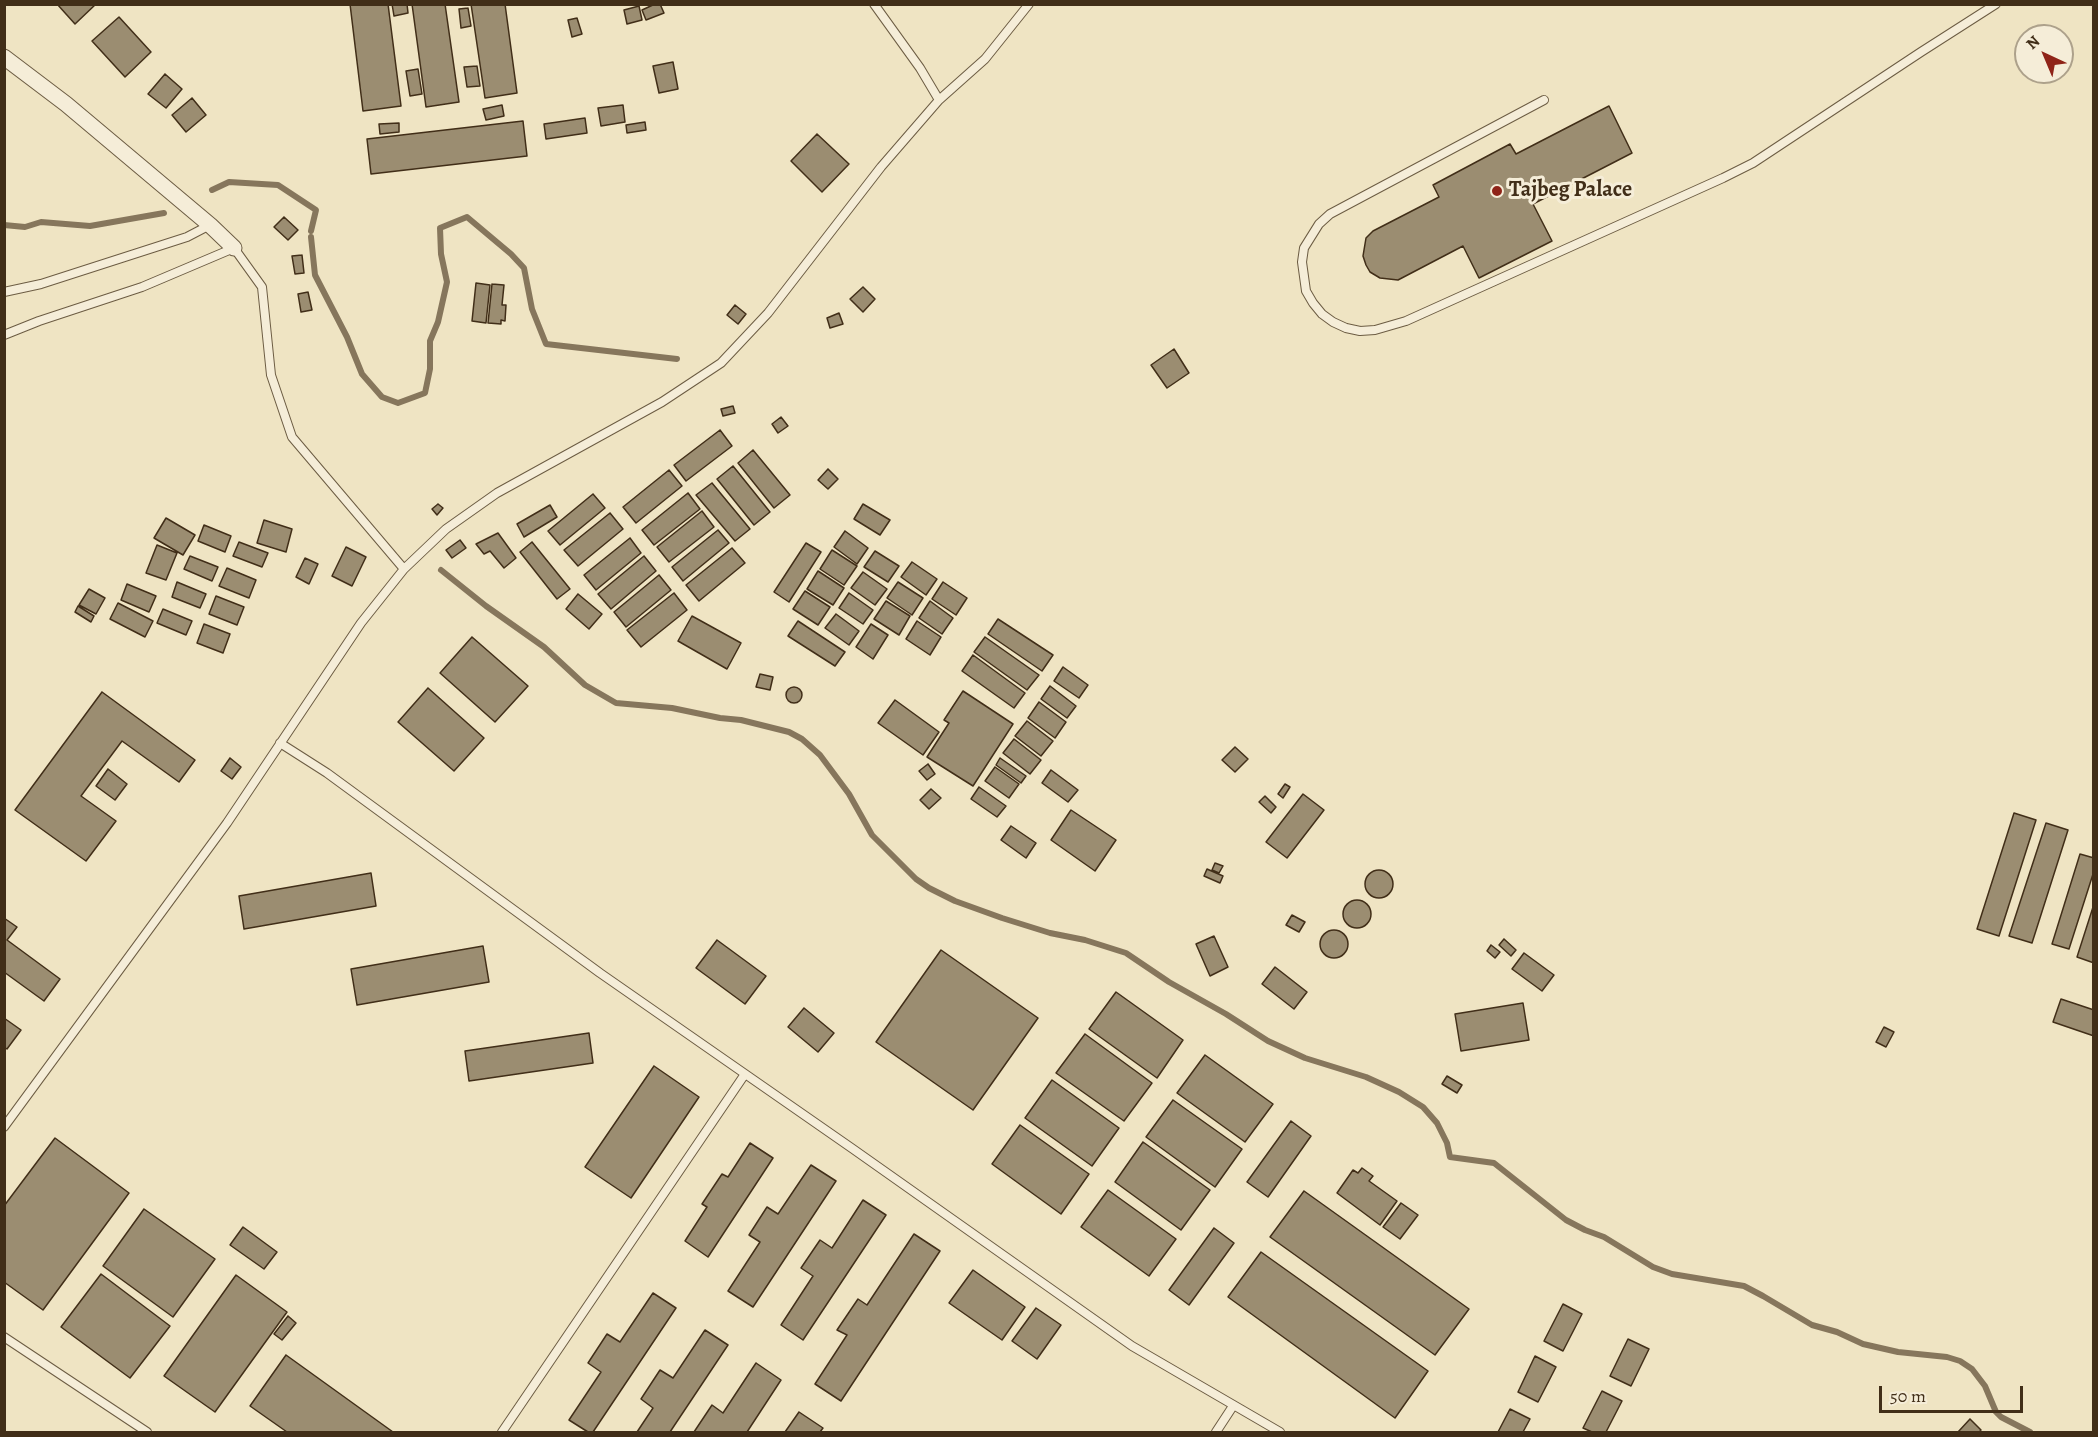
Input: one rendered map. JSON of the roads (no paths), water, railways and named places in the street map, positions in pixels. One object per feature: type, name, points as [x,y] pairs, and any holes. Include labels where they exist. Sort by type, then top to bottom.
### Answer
[{"type":"street","points":[[4,57],[66,104],[210,225],[234,248]]},
{"type":"lane","points":[[874,4],[920,68],[939,100]]},
{"type":"lane","points":[[4,1126],[227,823],[361,623],[404,569],[446,529],[497,493],[662,402],[721,363],[768,313],[881,168],[939,100],[985,59],[1029,4]]},
{"type":"lane","points":[[1544,100],[1330,214],[1319,224],[1304,248],[1302,277],[1312,303],[1322,314],[1340,325],[1360,331],[1375,330],[1406,321],[1723,178],[1754,163],[1996,4]]},
{"type":"lane","points":[[4,292],[42,284],[176,240],[210,225]]},
{"type":"lane","points":[[4,334],[142,287],[234,248],[262,287],[272,375],[292,437],[404,569]]},
{"type":"lane","points":[[280,743],[327,773],[600,974],[1132,1346],[1280,1432]]},
{"type":"lane","points":[[502,1432],[745,1074]]},
{"type":"lane","points":[[4,1336],[147,1432]]},
{"type":"lane","points":[[1216,1432],[1233,1406]]},
{"type":"waterway","points":[[212,190],[229,182],[278,185],[316,210],[311,231]]},
{"type":"waterway","points":[[4,225],[25,227],[41,222],[90,226],[164,213]]},
{"type":"waterway","points":[[311,237],[315,275],[347,337],[362,374],[382,397],[398,403],[425,393],[430,369],[430,341],[438,322],[447,282],[441,254],[440,228],[467,217],[524,268],[532,309],[546,344],[677,359]]},
{"type":"waterway","points":[[441,570],[486,606],[544,647],[585,685],[616,703],[672,708],[741,720],[789,732],[802,739],[820,755],[849,794],[872,835],[916,879],[929,888],[955,901],[1002,918],[1126,953],[1169,982],[1268,1041],[1305,1058],[1366,1077],[1399,1092],[1423,1107],[1437,1123],[1447,1143],[1450,1157],[1494,1163],[1566,1220],[1604,1237],[1653,1267],[1672,1274],[1744,1286],[1812,1325],[1837,1332],[1863,1344],[1898,1352],[1947,1357],[1960,1361],[1972,1369],[1985,1386],[1996,1412],[2030,1432]]},
{"type":"place","name":"Tajbeg Palace","points":[[1497,191]]}]
